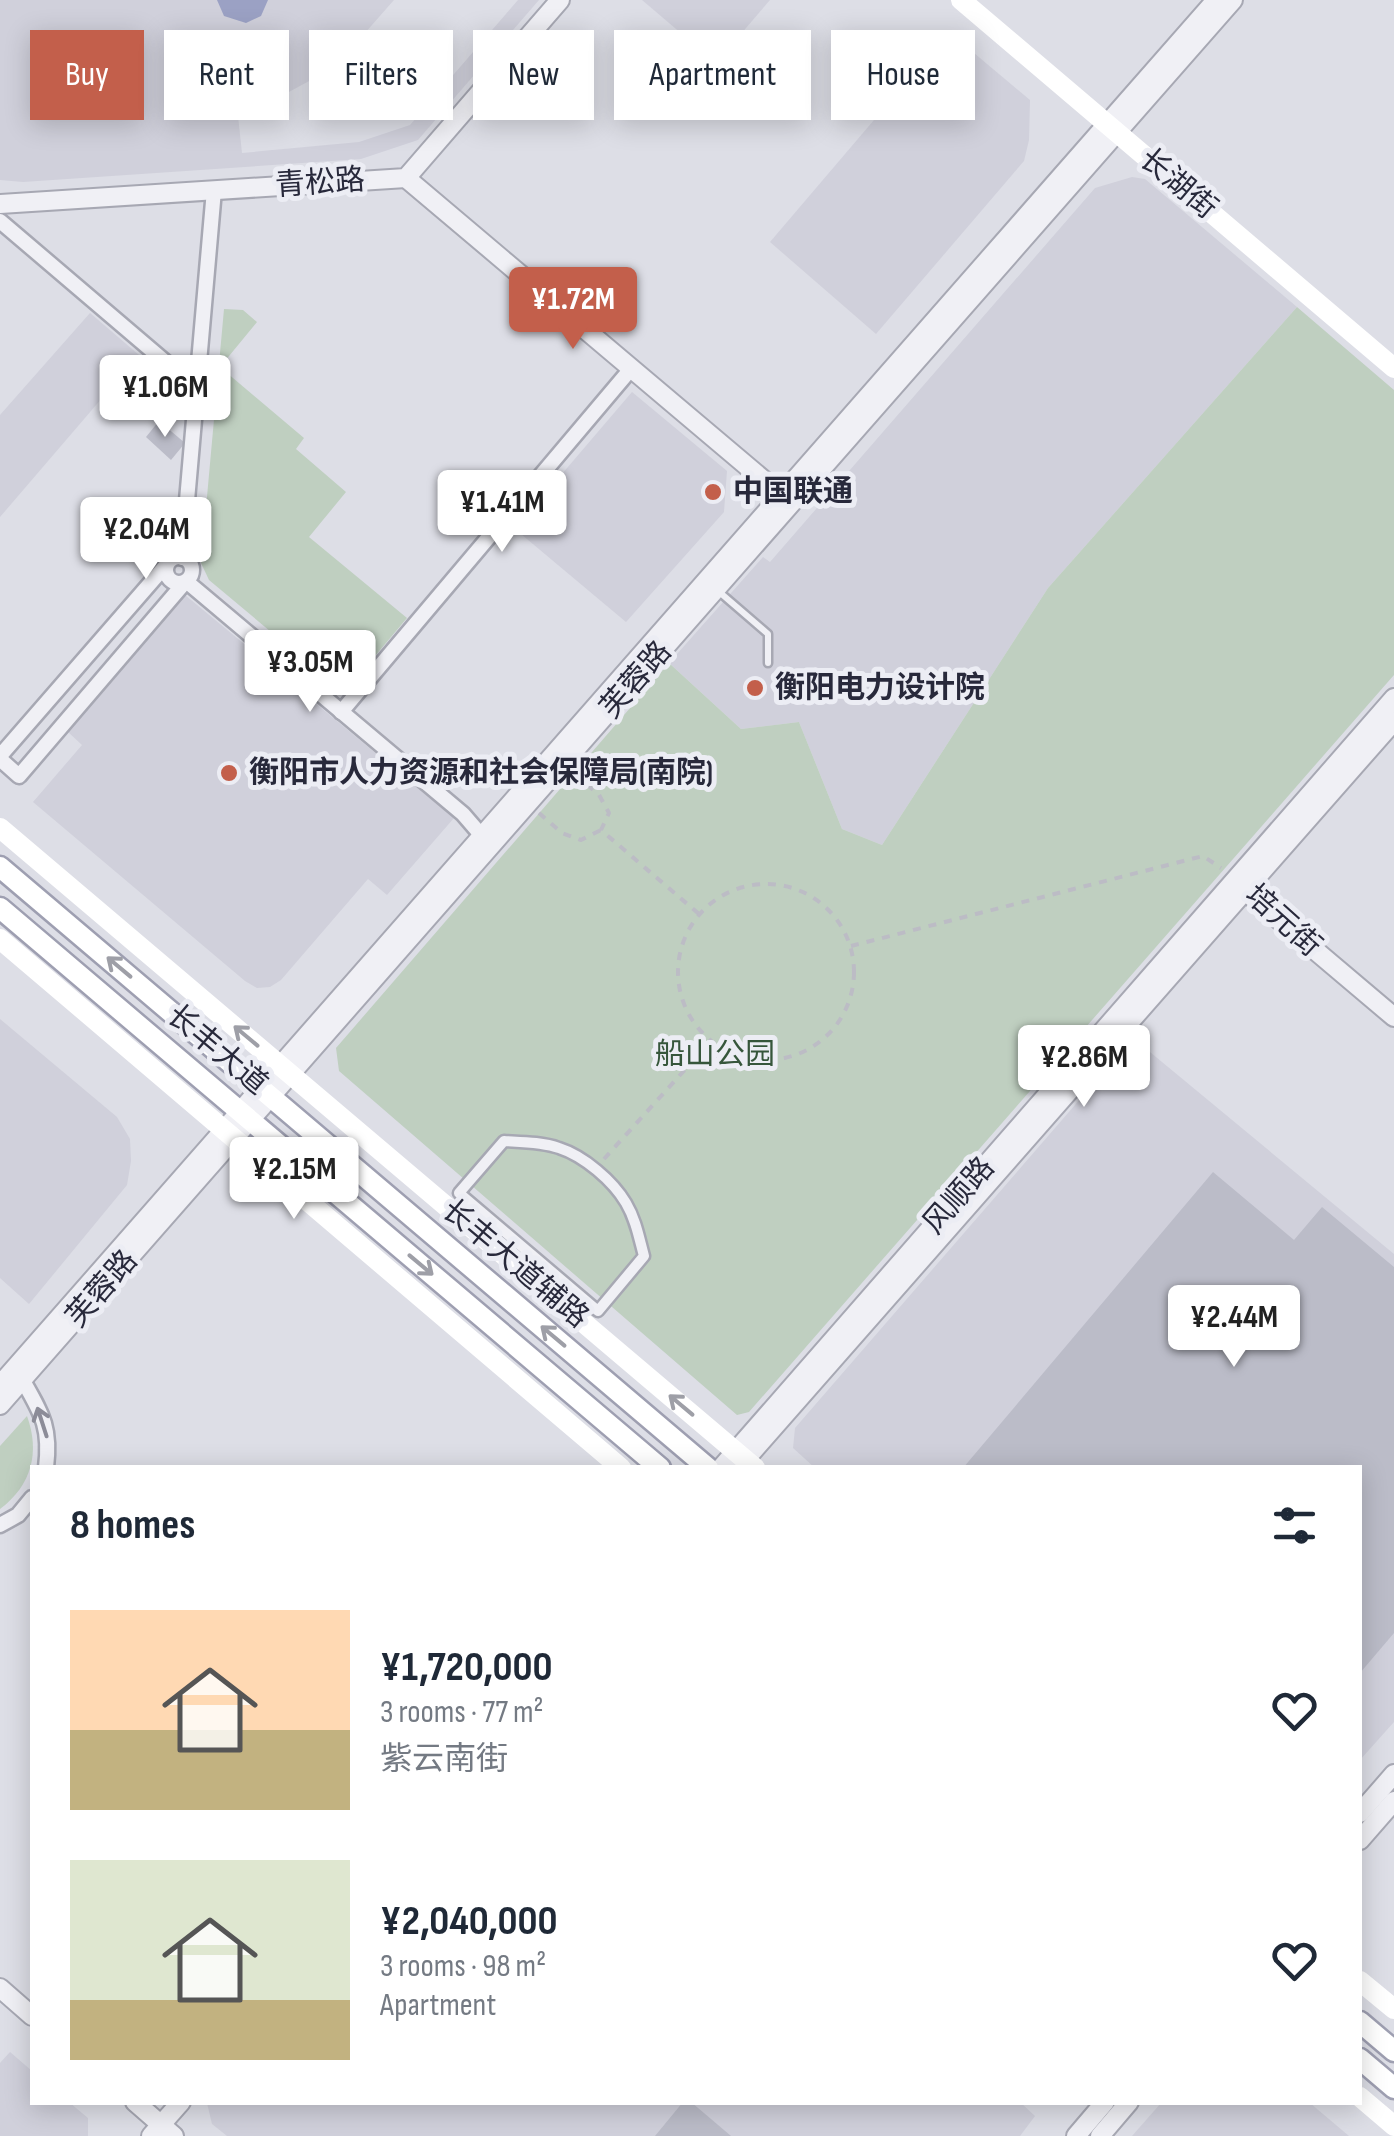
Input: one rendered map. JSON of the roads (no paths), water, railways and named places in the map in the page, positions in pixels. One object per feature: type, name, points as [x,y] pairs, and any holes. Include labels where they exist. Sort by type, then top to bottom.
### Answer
[{"type":"main road","name":"长湖街","points":[[961,0],[1394,353]]},
{"type":"main road","name":"长湖街","points":[[979,0],[1394,368]]},
{"type":"main road","name":"长丰大道辅路","points":[[0,828],[744,1461]]},
{"type":"main road","name":"长丰大道","points":[[0,867],[704,1465]]},
{"type":"main road","name":"长丰大道","points":[[0,908],[656,1465]]},
{"type":"main road","points":[[0,939],[616,1465]]},
{"type":"main road","points":[[1362,1982],[1394,2010]]},
{"type":"main road","points":[[1362,2024],[1394,2050]]},
{"type":"main road","points":[[1362,2061],[1394,2088]]},
{"type":"main road","points":[[1362,2099],[1394,2126]]},
{"type":"street","name":"青松路","points":[[0,204],[406,178],[560,0]]},
{"type":"street","name":"芙蓉路","points":[[285,1070],[528,804],[716,590],[1116,124],[1216,0]]},
{"type":"street","name":"芙蓉路","points":[[0,1384],[245,1116],[485,832],[1116,124],[1233,0]]},
{"type":"street","points":[[406,178],[773,488]]},
{"type":"street","points":[[186,581],[170,580],[166,572],[174,561],[197,390],[214,190]]},
{"type":"street","points":[[0,221],[197,390]]},
{"type":"street","points":[[341,712],[630,370]]},
{"type":"street","points":[[174,561],[0,758],[19,776],[186,581]]},
{"type":"street","points":[[186,581],[485,832]]},
{"type":"street","name":"风顺路","points":[[1244,885],[1394,698]]},
{"type":"street","name":"风顺路","points":[[744,1461],[1244,885],[1394,722]]},
{"type":"street","name":"培元街","points":[[1244,885],[1394,1008]]},
{"type":"street","name":"培元街","points":[[1244,885],[1394,1017]]},
{"type":"street","name":"芙蓉路","points":[[0,1405],[229,1134]]},
{"type":"street","points":[[504,1141],[560,1148],[594,1170],[625,1201],[637,1226],[644,1256],[598,1311],[459,1193],[504,1141]]},
{"type":"street","points":[[22,1379],[43,1416],[49,1443],[46,1465]]},
{"type":"street","points":[[0,1526],[30,1500]]},
{"type":"street","points":[[1362,1811],[1394,1774]]},
{"type":"street","points":[[1362,1838],[1394,1801]]},
{"type":"street","points":[[0,1988],[30,2014]]},
{"type":"street","points":[[136,2136],[161,2123],[139,2105]]},
{"type":"street","points":[[1076,2136],[1102,2105]]},
{"type":"street","points":[[1100,2136],[1126,2105]]},
{"type":"lane","points":[[716,590],[768,634],[768,663]]},
{"type":"water","points":[[217,0],[268,0],[261,16],[246,23],[224,16]]},
{"type":"place","name":"中国联通","points":[[713,492]]},
{"type":"place","name":"衡阳电力设计院","points":[[755,688]]},
{"type":"place","name":"衡阳市人力资源和社会保障局(南院)","points":[[229,773]]},
{"type":"park label","name":"船山公园","points":[[715,1055]]}]
